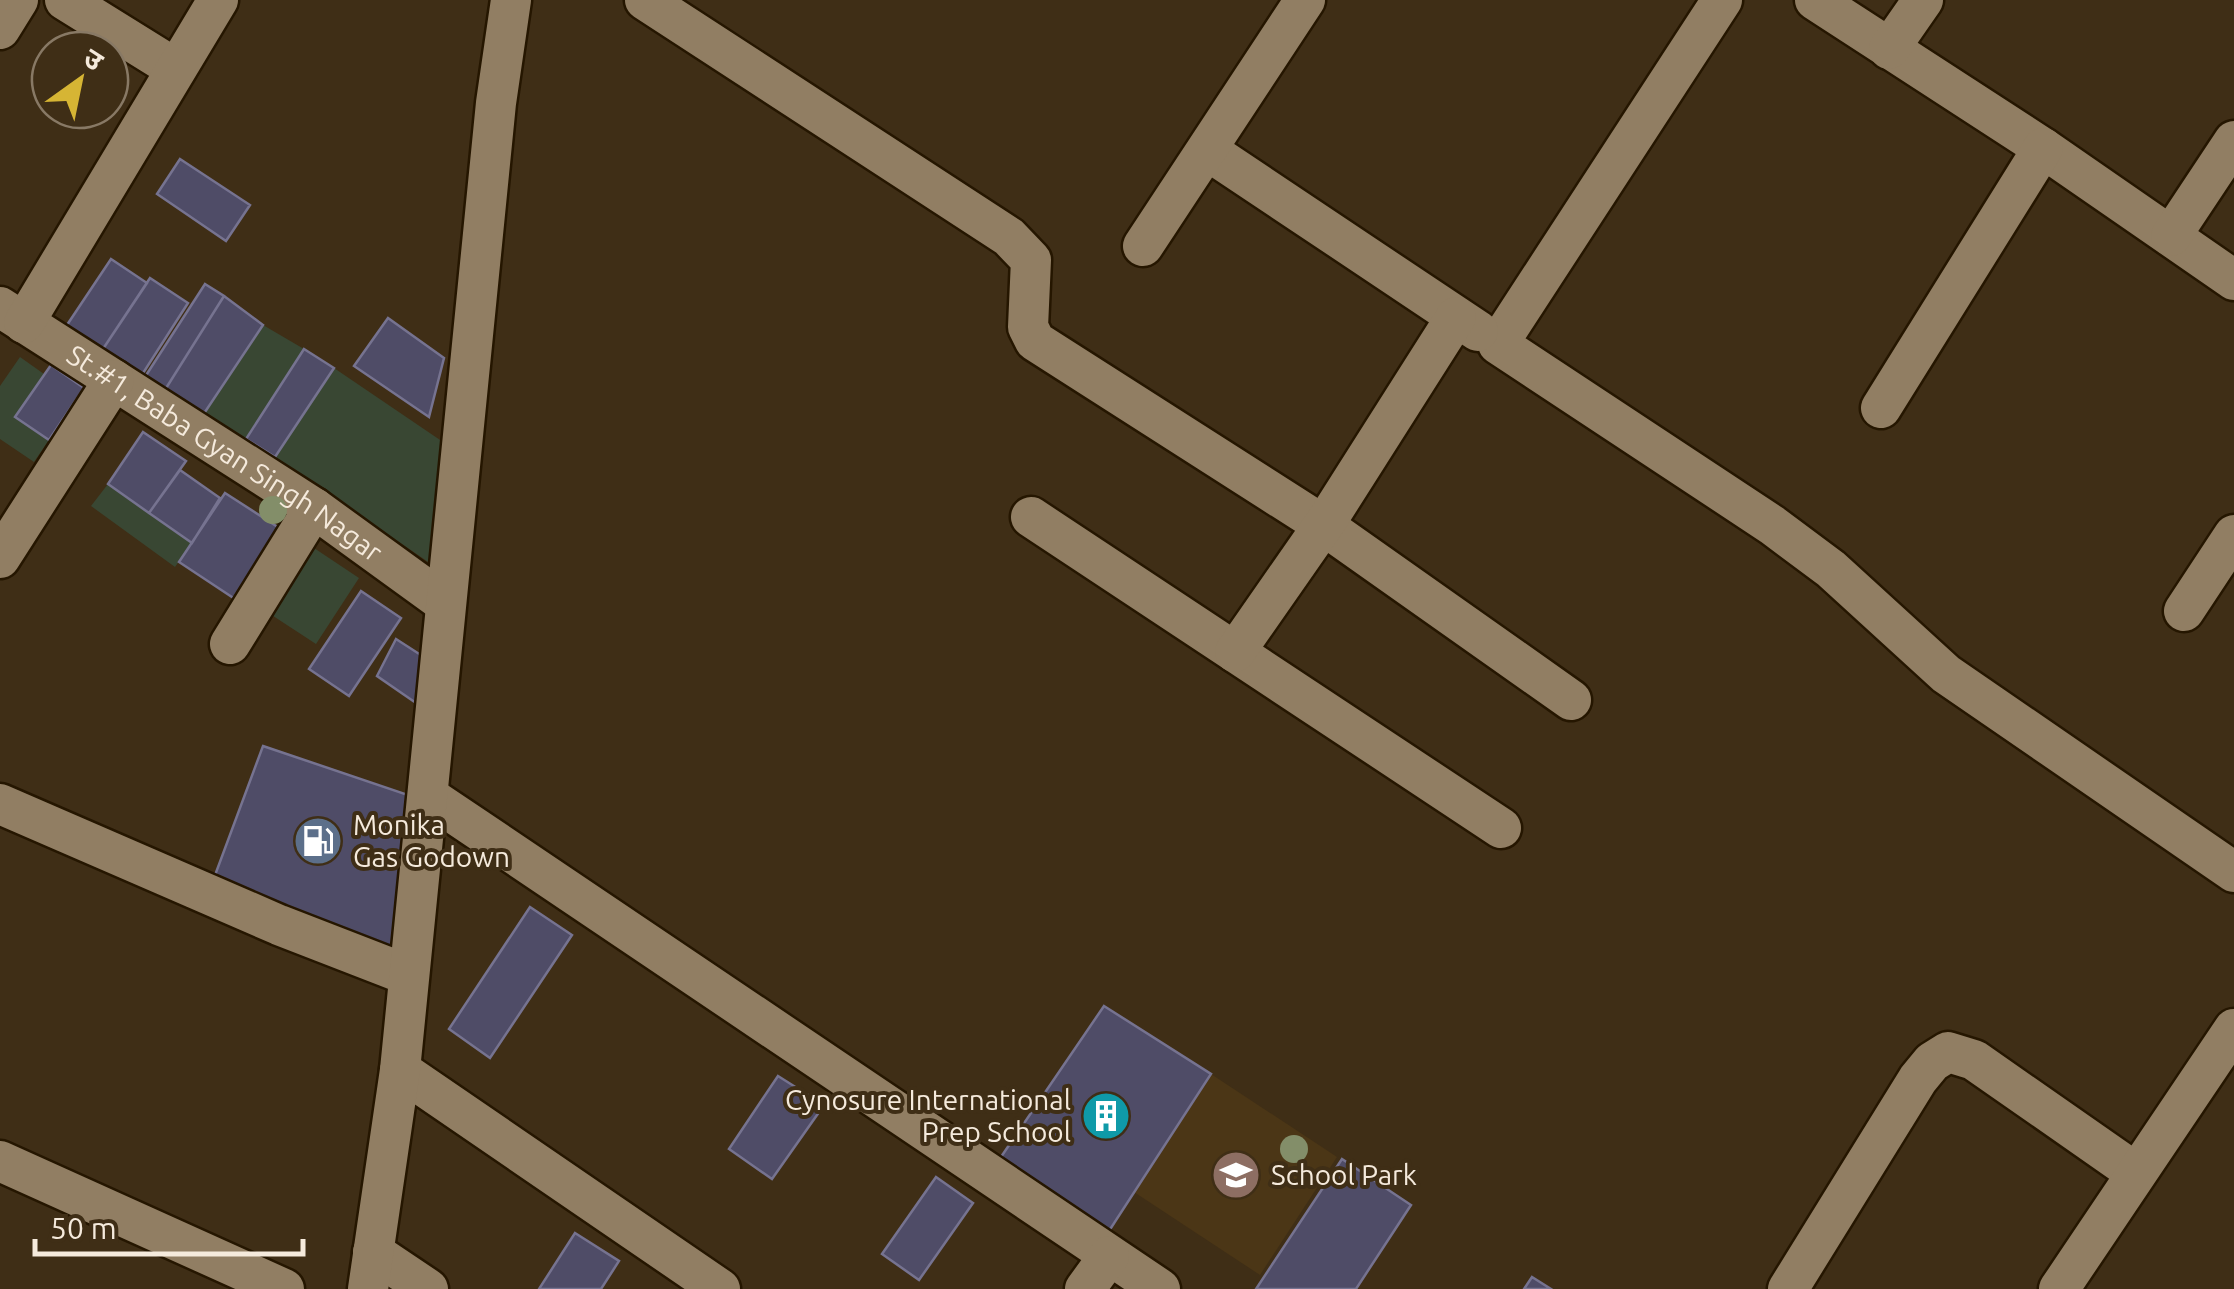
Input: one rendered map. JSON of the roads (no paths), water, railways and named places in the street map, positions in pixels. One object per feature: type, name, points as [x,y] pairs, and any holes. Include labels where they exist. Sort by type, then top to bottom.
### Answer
[{"type":"street","points":[[0,29],[18,0]]},
{"type":"street","points":[[65,0],[176,69]]},
{"type":"street","points":[[12,315],[218,0]]},
{"type":"street","points":[[428,1289],[370,1271],[400,1070],[496,103],[511,0]]},
{"type":"street","points":[[645,0],[1010,237],[1030,260],[1028,327],[1034,340],[1323,525],[1572,700]]},
{"type":"street","points":[[1142,246],[1305,0]]},
{"type":"street","points":[[1498,344],[1722,0]]},
{"type":"street","points":[[1815,0],[2044,148],[2234,280]]},
{"type":"street","points":[[1890,49],[1922,0]]},
{"type":"street","points":[[2171,236],[2234,141]]},
{"type":"street","points":[[1882,408],[2044,148]]},
{"type":"street","points":[[1207,150],[1772,524],[1831,568],[1946,674],[1983,702],[2234,872]]},
{"type":"street","name":"St.#1, Baba Gyan Singh Nagar","points":[[12,315],[314,508],[445,603]]},
{"type":"street","points":[[1234,652],[1323,525],[1456,316]]},
{"type":"street","points":[[0,558],[114,380]]},
{"type":"street","points":[[230,644],[314,508]]},
{"type":"street","points":[[1031,517],[1501,828]]},
{"type":"street","points":[[2184,611],[2234,534]]},
{"type":"street","points":[[428,796],[1160,1289]]},
{"type":"street","points":[[0,804],[279,925],[408,975]]},
{"type":"street","points":[[2059,1289],[2234,1030]]},
{"type":"street","points":[[1788,1289],[1918,1080],[1932,1062],[1948,1052],[1974,1060],[2136,1173]]},
{"type":"street","points":[[400,1070],[720,1289]]},
{"type":"street","points":[[0,1161],[284,1289]]},
{"type":"street","points":[[1086,1289],[1109,1256]]},
{"type":"place","name":"Monika Gas Godown","points":[[318,841]]},
{"type":"place","name":"Cynosure International Prep School","points":[[1106,1116]]},
{"type":"place","name":"School Park","points":[[1236,1175]]}]
